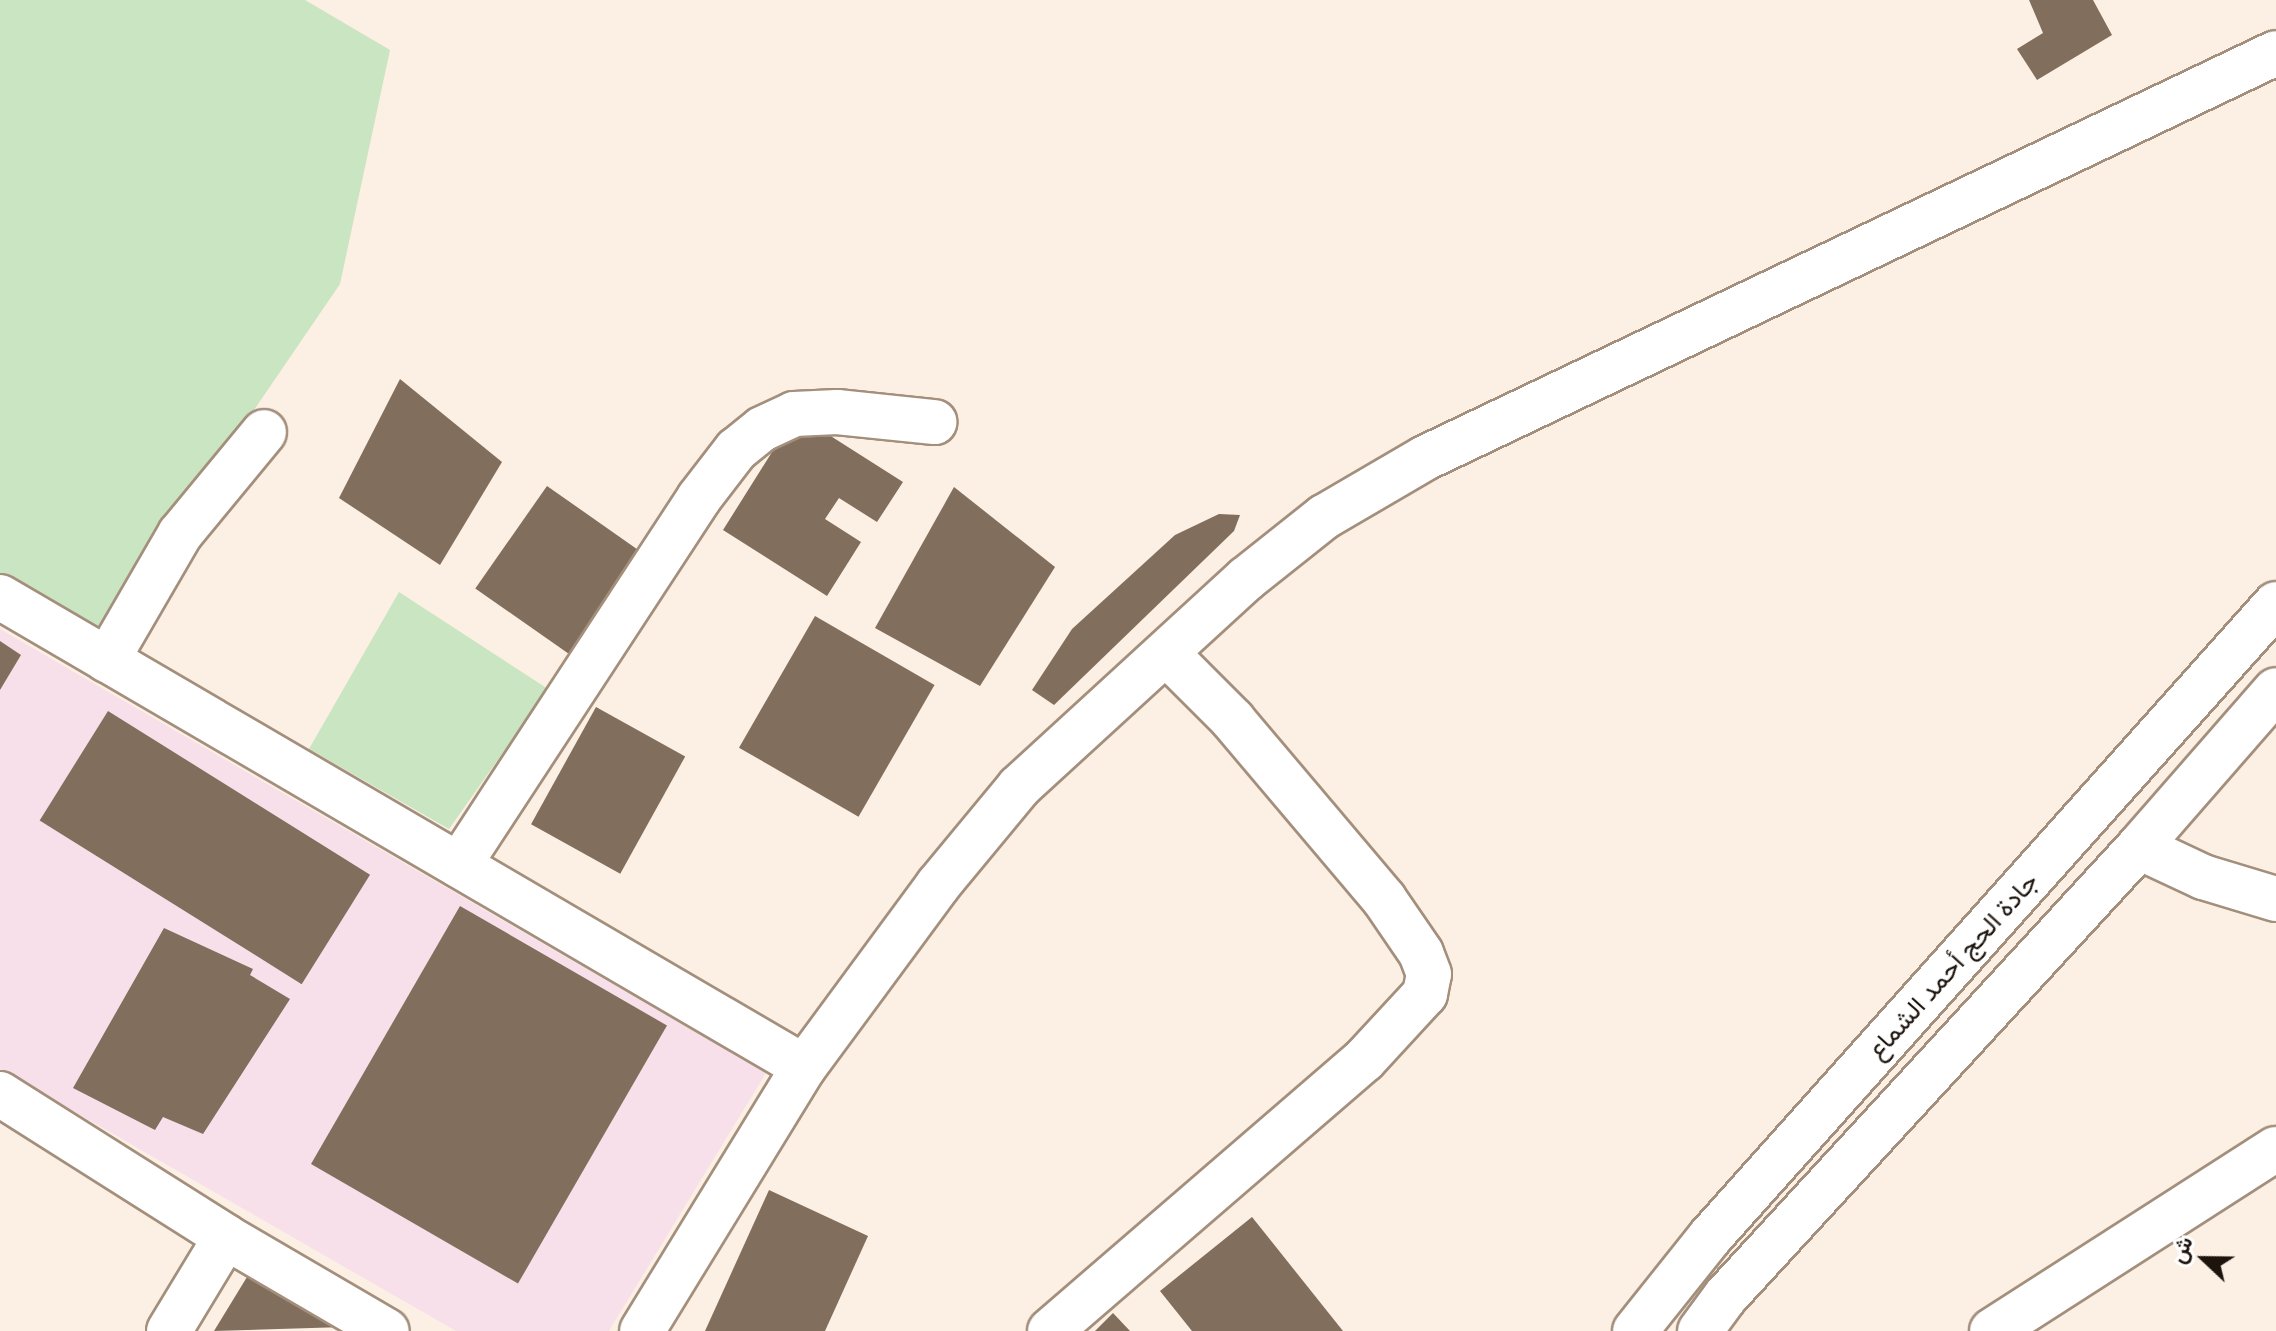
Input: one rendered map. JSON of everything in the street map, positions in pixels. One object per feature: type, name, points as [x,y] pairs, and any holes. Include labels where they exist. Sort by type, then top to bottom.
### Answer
[{"type":"main road","points":[[642,1331],[804,1067],[938,885],[1019,787],[1168,655],[1246,579],[1324,517],[1425,458],[2276,53]]},
{"type":"main road","points":[[459,865],[699,498],[736,450],[762,429],[794,414],[837,412],[934,422]]},
{"type":"main road","points":[[107,660],[180,534],[264,432]]},
{"type":"main road","points":[[0,597],[804,1067]]},
{"type":"main road","name":"جادة الحج أحمد الشماع","points":[[1635,1331],[1710,1237],[2276,604]]},
{"type":"main road","points":[[1050,1331],[1364,1060],[1408,1016],[1427,984],[1421,953],[1384,899],[1233,720],[1168,655]]},
{"type":"main road","points":[[1700,1331],[1725,1297],[2139,847],[2276,690]]},
{"type":"main road","points":[[2139,847],[2203,877],[2276,899]]},
{"type":"main road","points":[[0,1094],[226,1237],[387,1331]]},
{"type":"main road","points":[[1992,1331],[2276,1149]]},
{"type":"main road","points":[[169,1331],[226,1237]]},
{"type":"shaded area","points":[[0,629],[766,1073],[609,1331],[456,1331],[0,1069]]},
{"type":"green space","points":[[0,0],[305,0],[390,50],[340,284],[102,633],[0,574]]},
{"type":"green space","points":[[399,592],[548,689],[449,829],[309,749]]},
{"type":"building","points":[[2029,0],[2093,0],[2112,35],[2037,80],[2017,49],[2043,33]]},
{"type":"building","points":[[400,379],[502,462],[440,565],[339,498]]},
{"type":"building","points":[[796,414],[903,482],[877,522],[839,498],[825,519],[861,542],[827,596],[723,530]]},
{"type":"building","points":[[547,486],[640,551],[569,654],[475,588]]},
{"type":"building","points":[[954,487],[1055,567],[980,686],[875,628]]},
{"type":"building","points":[[1219,514],[1240,515],[1234,531],[1054,705],[1032,690],[1072,629],[1175,535]]},
{"type":"building","points":[[815,616],[935,685],[859,817],[739,748]]},
{"type":"building","points":[[0,641],[21,655],[0,690]]},
{"type":"building","points":[[596,707],[685,756],[620,874],[531,824]]},
{"type":"building","points":[[108,711],[370,875],[302,984],[40,820]]},
{"type":"building","points":[[460,906],[667,1026],[518,1284],[311,1164]]},
{"type":"building","points":[[164,928],[253,969],[250,975],[290,999],[203,1134],[163,1117],[155,1130],[73,1088]]},
{"type":"building","points":[[769,1190],[868,1236],[825,1331],[705,1331]]},
{"type":"building","points":[[1252,1217],[1343,1331],[1192,1331],[1160,1291]]},
{"type":"building","points":[[247,1277],[344,1327],[214,1331]]},
{"type":"building","points":[[1113,1313],[1130,1331],[1095,1331]]}]
